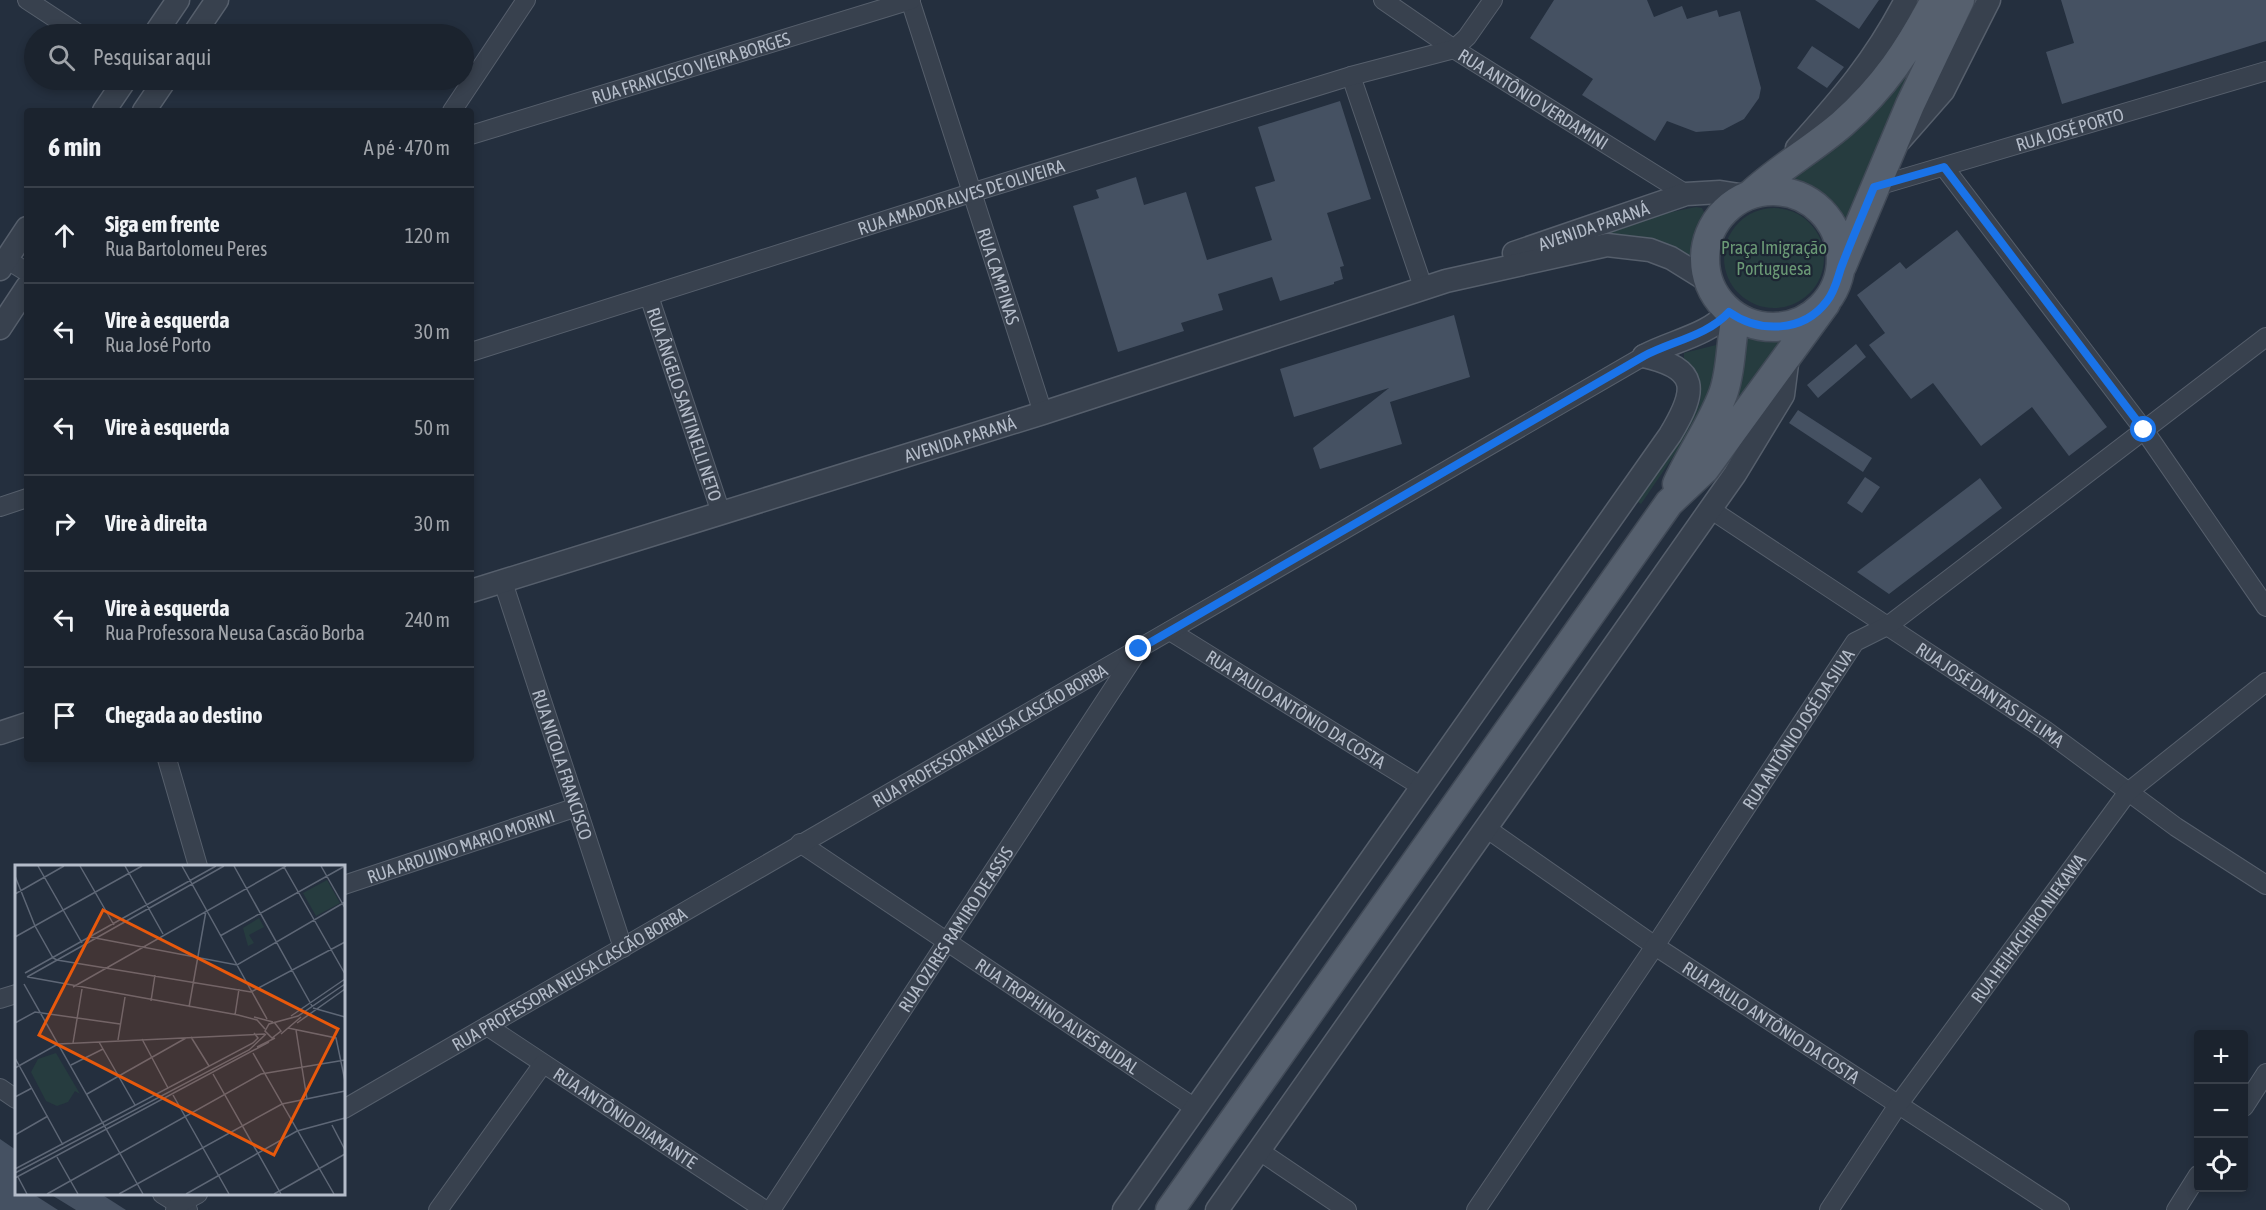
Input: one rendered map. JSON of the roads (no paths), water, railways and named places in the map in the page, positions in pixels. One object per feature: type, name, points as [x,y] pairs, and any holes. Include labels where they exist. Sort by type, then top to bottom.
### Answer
[{"type":"main road","points":[[1826,303],[1812,316],[1793,325],[1774,328],[1754,325],[1732,314],[1717,299],[1708,281],[1704,253],[1710,231],[1722,213],[1840,125],[1887,78],[1910,48],[1935,0]]},
{"type":"main road","points":[[1669,503],[1705,469],[1837,285],[1841,268],[1874,187],[1929,61],[1960,0]]},
{"type":"main road","points":[[1748,195],[1785,191],[1802,196],[1817,206],[1829,219],[1837,234],[1842,251],[1841,268]]},
{"type":"main road","points":[[1170,1210],[1669,503],[1724,392],[1729,371],[1732,314]]},
{"type":"street","points":[[27,0],[64,24]]},
{"type":"street","points":[[162,24],[178,0]]},
{"type":"street","points":[[201,24],[217,0]]},
{"type":"street","points":[[474,78],[526,0]]},
{"type":"street","name":"RUA FRANCISCO VIEIRA BORGES","points":[[474,134],[911,0]]},
{"type":"street","name":"RUA CAMPINAS","points":[[911,0],[1043,413]]},
{"type":"street","name":"RUA ANTÔNIO VERDAMINI","points":[[1383,0],[1454,49],[1686,194]]},
{"type":"street","points":[[1454,49],[1467,37],[1493,0]]},
{"type":"street","points":[[1779,169],[1866,67],[1884,42],[1906,0]]},
{"type":"street","points":[[1889,153],[1943,91],[1989,0]]},
{"type":"street","name":"RUA AMADOR ALVES DE OLIVEIRA","points":[[474,351],[974,192],[1351,76],[1454,49]]},
{"type":"street","name":"RUA JOSÉ PORTO","points":[[1874,187],[2266,71]]},
{"type":"street","points":[[1351,76],[1422,287]]},
{"type":"street","points":[[106,108],[118,90]]},
{"type":"street","points":[[145,108],[154,90]]},
{"type":"street","points":[[454,108],[466,90]]},
{"type":"street","points":[[1944,167],[2144,430],[2266,607]]},
{"type":"street","name":"AVENIDA PARANÁ","points":[[1446,281],[1547,240],[1686,194],[1720,192],[1748,195]]},
{"type":"street","points":[[24,232],[3,264],[24,271]]},
{"type":"street","name":"AVENIDA PARANÁ","points":[[474,590],[1043,413],[1422,287],[1607,245],[1650,250],[1671,258],[1708,281]]},
{"type":"street","points":[[0,328],[24,292]]},
{"type":"street","name":"RUA ÂNGELO SANTINELLI NETO","points":[[649,296],[721,513]]},
{"type":"street","name":"RUA PROFESSORA NEUSA CASCÃO BORBA","points":[[345,1108],[1644,356],[1674,341],[1713,328],[1732,314]]},
{"type":"street","name":"RUA ANTÔNIO JOSÉ DA SILVA","points":[[1476,1210],[1655,946],[1855,642],[1889,625],[2266,337]]},
{"type":"street","points":[[1124,1210],[1684,412],[1689,398],[1687,379],[1673,365],[1644,356]]},
{"type":"street","points":[[1216,1210],[1735,474],[1783,395],[1788,356]]},
{"type":"street","points":[[0,507],[24,499]]},
{"type":"street","name":"RUA JOSÉ DANTAS DE LIMA","points":[[1710,508],[2045,730],[2176,827],[2266,885]]},
{"type":"street","name":"RUA NICOLA FRANCISCO","points":[[503,582],[623,948]]},
{"type":"street","name":"RUA PAULO ANTÔNIO DA COSTA","points":[[1170,631],[1422,788]]},
{"type":"street","name":"RUA OZIRES RAMIRO DE ASSIS","points":[[771,1210],[1139,649]]},
{"type":"street","name":"RUA HEIHACHIRO NIEKAWA","points":[[1829,1210],[1898,1105],[2128,792],[2266,682]]},
{"type":"street","points":[[0,733],[24,725]]},
{"type":"street","points":[[168,762],[197,865]]},
{"type":"street","name":"RUA ARDUINO MARIO MORINI","points":[[345,885],[577,807]]},
{"type":"street","name":"RUA PAULO ANTÔNIO DA COSTA","points":[[1486,828],[1655,946],[2060,1210]]},
{"type":"street","name":"RUA TROPHINO ALVES BUDAL","points":[[800,843],[1195,1108]]},
{"type":"street","points":[[0,999],[15,994]]},
{"type":"street","name":"RUA ANTÔNIO DIAMANTE","points":[[487,1026],[765,1210]]},
{"type":"street","points":[[438,1210],[543,1064]]},
{"type":"street","points":[[2248,1101],[2266,1073]]},
{"type":"street","points":[[0,1088],[15,1098]]},
{"type":"street","points":[[1258,1150],[1347,1210]]},
{"type":"street","points":[[2176,1210],[2194,1183]]},
{"type":"street","points":[[163,1195],[181,1208],[197,1195]]},
{"type":"park label","name":"Praça Imigração Portuguesa","points":[[1774,257]]}]
